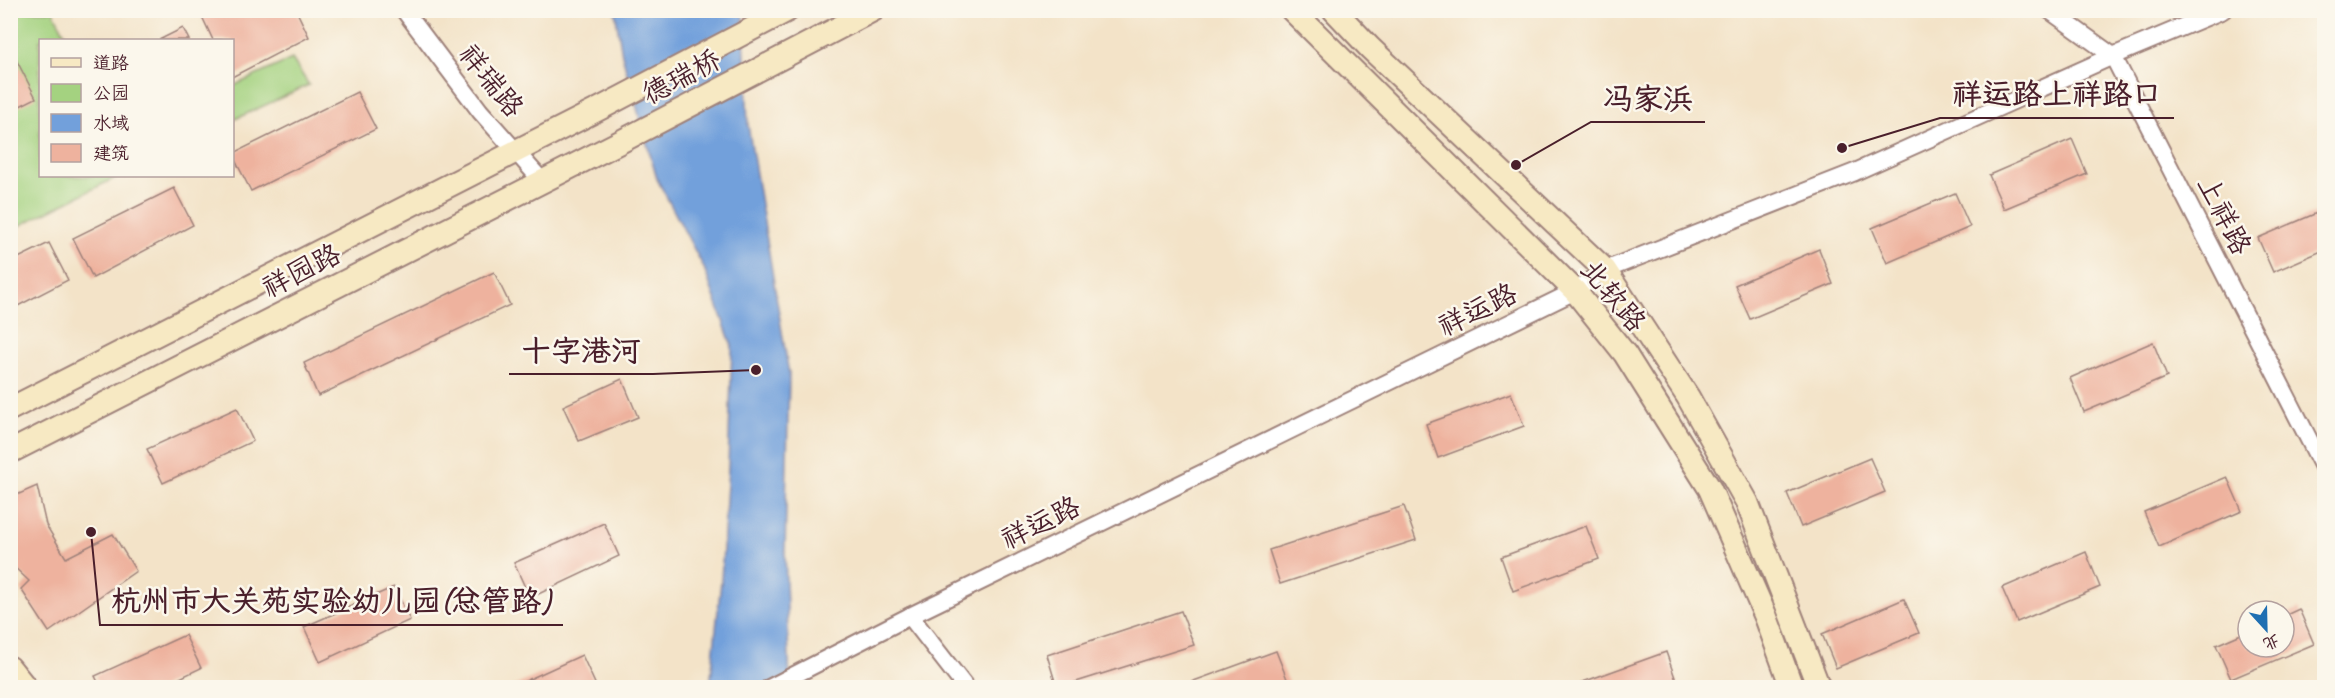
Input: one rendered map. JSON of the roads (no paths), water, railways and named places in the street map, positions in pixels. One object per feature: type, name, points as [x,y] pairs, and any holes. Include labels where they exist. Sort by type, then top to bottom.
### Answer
[{"type":"main road","name":"德瑞桥","points":[[603,107],[788,10]]},
{"type":"main road","name":"德瑞桥","points":[[621,142],[873,10]]},
{"type":"main road","name":"北软路","points":[[1292,10],[1575,291],[1624,354],[1710,489],[1766,617],[1792,687]]},
{"type":"main road","name":"北软路","points":[[1334,10],[1370,48],[1605,270],[1688,397],[1747,502],[1819,687]]},
{"type":"main road","name":"祥园路","points":[[10,409],[603,107]]},
{"type":"main road","name":"祥园路","points":[[10,452],[621,142]]},
{"type":"main road","points":[[10,668],[26,687]]},
{"type":"street","name":"祥瑞路","points":[[404,10],[480,111],[542,181]]},
{"type":"street","name":"上祥路","points":[[2049,10],[2113,56],[2325,469]]},
{"type":"street","name":"祥运路","points":[[769,687],[1575,291],[1605,270],[1855,172],[2113,56],[2223,10]]},
{"type":"street","points":[[910,616],[966,687]]},
{"type":"water","points":[[615,11],[743,11],[748,125],[789,374],[785,553],[790,687],[710,687],[721,581],[732,346],[704,268],[657,179],[622,55]]},
{"type":"place","name":"祥运路上祥路口","points":[[1842,148]]},
{"type":"place","name":"冯家浜","points":[[1516,165]]},
{"type":"place","name":"十字港河","points":[[756,370]]},
{"type":"place","name":"杭州市大关苑实验幼儿园(总管路)","points":[[91,532]]}]
